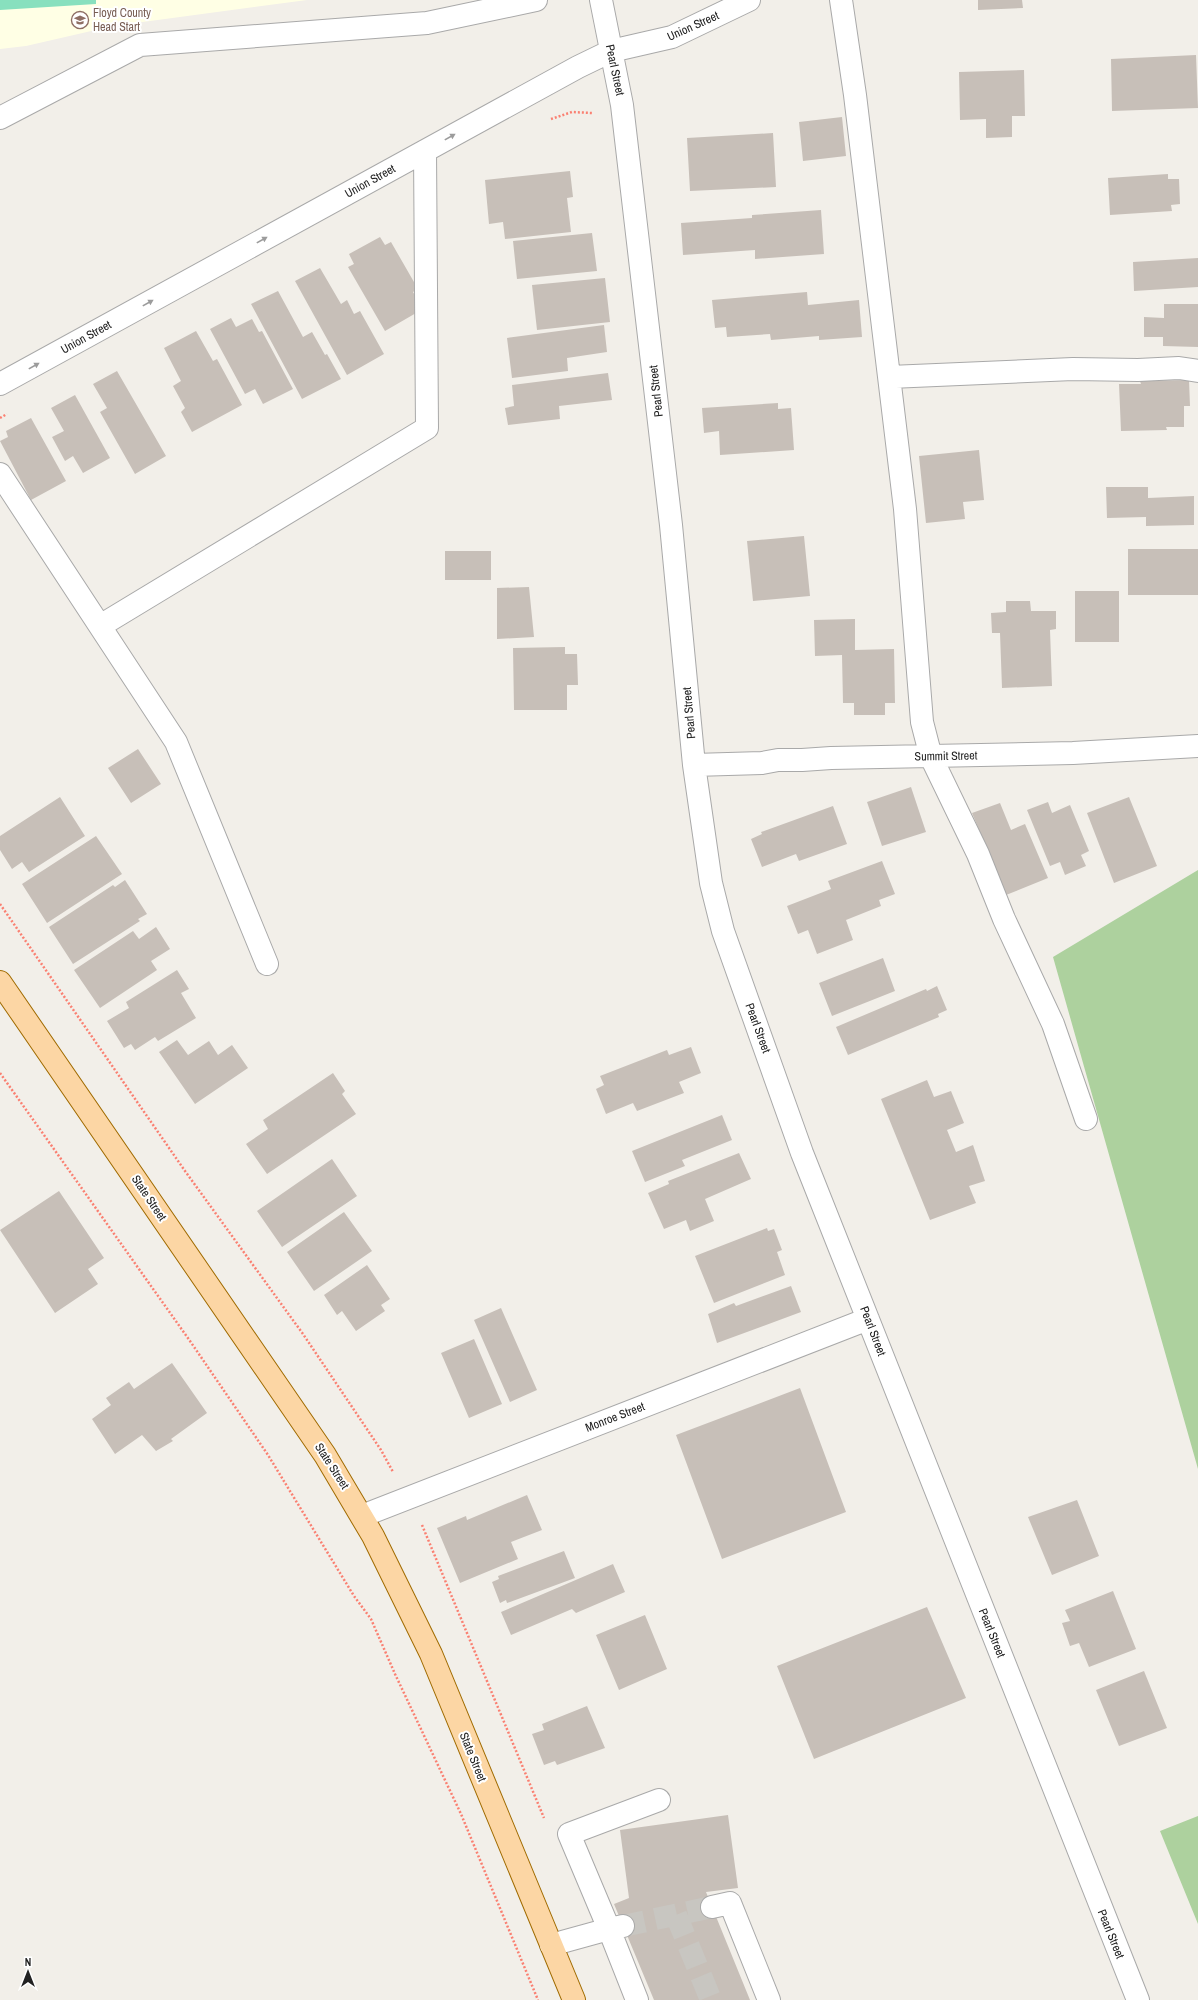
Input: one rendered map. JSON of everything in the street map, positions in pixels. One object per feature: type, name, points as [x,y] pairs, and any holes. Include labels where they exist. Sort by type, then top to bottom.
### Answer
[{"type":"main road","name":"State Street","points":[[0,982],[325,1455],[362,1516],[431,1654],[574,2000]]},
{"type":"street","points":[[0,118],[140,45],[427,23],[536,0]]},
{"type":"street","name":"Pearl Street","points":[[601,0],[622,105],[672,533],[694,765],[711,883],[723,932],[802,1153],[1138,2000]]},
{"type":"street","name":"Union Street","points":[[0,384],[578,67],[611,51],[672,37],[749,0]]},
{"type":"street","points":[[841,0],[855,95],[905,510],[922,722],[931,757],[978,854],[1004,919],[1053,1024],[1086,1119]]},
{"type":"street","points":[[100,626],[427,428],[425,151]]},
{"type":"street","points":[[890,377],[1073,369],[1138,370],[1179,368],[1198,371]]},
{"type":"street","points":[[0,474],[176,742],[267,964]]},
{"type":"street","name":"Summit Street","points":[[694,765],[762,763],[778,760],[830,758],[1073,753],[1198,746]]},
{"type":"street","name":"Monroe Street","points":[[362,1516],[868,1319]]},
{"type":"street","points":[[637,2000],[616,1928],[569,1834],[659,1800]]},
{"type":"street","points":[[712,1907],[730,1903],[769,2000]]},
{"type":"street","points":[[551,1945],[616,1928]]},
{"type":"path","points":[[0,1072],[190,1341],[260,1443],[354,1596],[371,1619],[395,1674],[461,1814],[538,2000]]},
{"type":"shaded area","name":"Floyd County Head Start","points":[[0,0],[307,0],[113,26],[26,46],[0,49]]},
{"type":"green space","points":[[0,0],[96,0],[96,4],[0,10]]},
{"type":"green space","points":[[1198,870],[1198,1469],[1053,957]]},
{"type":"green space","points":[[1198,1816],[1198,1924],[1160,1831]]},
{"type":"building","points":[[978,0],[1022,0],[1023,8],[978,10]]},
{"type":"building","points":[[1196,55],[1198,108],[1112,111],[1111,59]]},
{"type":"building","points":[[1024,70],[1025,116],[1012,116],[1012,137],[986,138],[986,119],[960,120],[959,72]]},
{"type":"building","points":[[842,117],[846,156],[803,161],[799,122]]},
{"type":"building","points":[[773,133],[776,187],[690,191],[687,138]]},
{"type":"building","points":[[570,171],[573,197],[567,198],[571,232],[505,239],[503,222],[489,224],[485,180]]},
{"type":"building","points":[[1168,174],[1168,179],[1179,179],[1180,204],[1171,205],[1172,211],[1110,215],[1108,178]]},
{"type":"building","points":[[821,210],[824,254],[755,259],[755,250],[683,255],[681,223],[752,218],[752,215]]},
{"type":"building","points":[[592,233],[597,271],[517,279],[513,241]]},
{"type":"building","points":[[380,237],[385,245],[391,242],[418,289],[413,292],[423,309],[385,331],[348,267],[354,264],[349,254]]},
{"type":"building","points":[[1198,258],[1198,287],[1134,291],[1133,262]]},
{"type":"building","points":[[320,268],[341,304],[347,300],[354,314],[360,311],[384,354],[347,375],[295,281]]},
{"type":"building","points":[[605,278],[610,322],[537,330],[532,285]]},
{"type":"building","points":[[278,291],[303,337],[312,332],[325,355],[327,354],[341,379],[302,399],[251,304]]},
{"type":"building","points":[[807,292],[808,305],[859,300],[862,337],[819,340],[819,336],[771,340],[770,334],[727,337],[726,327],[715,328],[712,300]]},
{"type":"building","points":[[1164,304],[1198,304],[1198,347],[1163,346],[1163,337],[1144,337],[1144,317],[1164,318]]},
{"type":"building","points":[[231,318],[236,327],[252,319],[259,332],[262,331],[293,389],[263,404],[255,389],[245,394],[210,329]]},
{"type":"building","points":[[604,325],[607,352],[567,358],[568,371],[512,378],[507,338]]},
{"type":"building","points":[[196,331],[213,361],[217,359],[242,405],[192,432],[181,412],[185,408],[173,386],[181,381],[164,348]]},
{"type":"building","points":[[117,371],[166,456],[135,474],[100,412],[107,408],[93,384]]},
{"type":"building","points":[[608,373],[612,400],[559,406],[560,419],[508,425],[505,408],[514,406],[512,385]]},
{"type":"building","points":[[1189,380],[1190,406],[1184,406],[1184,427],[1166,427],[1167,430],[1121,431],[1119,384],[1141,384],[1140,381]]},
{"type":"building","points":[[75,395],[110,458],[83,473],[73,456],[65,461],[52,437],[64,431],[51,408]]},
{"type":"building","points":[[778,403],[778,409],[791,408],[794,450],[720,455],[719,431],[704,433],[702,408]]},
{"type":"building","points":[[31,418],[66,481],[31,500],[0,441],[8,437],[6,431]]},
{"type":"building","points":[[979,450],[984,500],[963,502],[965,519],[926,523],[919,456]]},
{"type":"building","points":[[1106,487],[1148,487],[1148,498],[1194,496],[1194,525],[1146,526],[1146,517],[1107,518]]},
{"type":"building","points":[[804,536],[810,596],[753,601],[747,541]]},
{"type":"building","points":[[1128,549],[1198,549],[1198,595],[1128,595]]},
{"type":"building","points":[[445,551],[491,551],[491,580],[445,580]]},
{"type":"building","points":[[529,587],[534,637],[497,639],[497,588]]},
{"type":"building","points":[[1075,591],[1119,591],[1119,642],[1075,642]]},
{"type":"building","points":[[1006,601],[1030,601],[1031,611],[1056,611],[1056,629],[1050,630],[1052,686],[1002,688],[1000,633],[992,633],[991,613],[1006,612]]},
{"type":"building","points":[[855,619],[855,650],[894,649],[895,703],[885,703],[885,715],[854,715],[854,703],[843,703],[842,655],[815,656],[814,620]]},
{"type":"building","points":[[565,647],[565,654],[577,654],[578,685],[567,685],[567,710],[514,710],[513,648]]},
{"type":"building","points":[[138,749],[161,784],[131,803],[108,768]]},
{"type":"building","points":[[911,787],[926,832],[882,846],[867,802]]},
{"type":"building","points":[[60,797],[85,836],[29,872],[22,862],[12,869],[0,850],[0,836]]},
{"type":"building","points":[[1129,797],[1157,866],[1114,883],[1087,813]]},
{"type":"building","points":[[1048,802],[1052,813],[1070,805],[1089,851],[1081,855],[1086,866],[1065,875],[1060,862],[1050,866],[1027,810]]},
{"type":"building","points":[[1000,803],[1011,830],[1025,824],[1048,878],[1006,895],[972,813]]},
{"type":"building","points":[[833,806],[847,844],[799,861],[796,854],[762,867],[751,839],[762,834],[761,832]]},
{"type":"building","points":[[96,836],[122,874],[47,923],[22,884]]},
{"type":"building","points":[[882,861],[895,894],[879,900],[881,906],[846,920],[853,940],[817,954],[808,930],[798,934],[787,906],[831,889],[828,881]]},
{"type":"building","points":[[125,880],[147,914],[138,919],[140,921],[73,964],[49,927],[113,885],[115,887]]},
{"type":"building","points":[[156,927],[170,949],[151,961],[157,970],[100,1008],[74,970],[133,931],[139,939]]},
{"type":"building","points":[[883,958],[895,991],[832,1016],[819,983]]},
{"type":"building","points":[[177,970],[189,989],[181,993],[196,1018],[158,1041],[155,1037],[135,1050],[131,1044],[124,1048],[107,1021],[129,1008],[126,1002]]},
{"type":"building","points":[[937,986],[947,1010],[938,1014],[939,1017],[848,1055],[836,1027],[926,989],[927,991]]},
{"type":"building","points":[[177,1040],[188,1055],[209,1041],[218,1055],[232,1045],[248,1068],[195,1104],[159,1052]]},
{"type":"building","points":[[691,1047],[701,1073],[679,1082],[684,1093],[637,1111],[633,1103],[606,1114],[596,1089],[604,1085],[600,1076],[667,1050],[669,1055]]},
{"type":"building","points":[[333,1073],[345,1091],[342,1094],[356,1114],[267,1174],[246,1144],[268,1129],[263,1120]]},
{"type":"building","points":[[927,1080],[934,1097],[951,1091],[964,1123],[947,1130],[956,1152],[973,1145],[985,1181],[969,1186],[976,1203],[930,1220],[881,1099]]},
{"type":"building","points":[[722,1115],[732,1140],[682,1160],[685,1166],[645,1182],[632,1151]]},
{"type":"building","points":[[739,1153],[751,1179],[705,1199],[714,1221],[690,1231],[686,1220],[664,1229],[648,1193],[669,1184],[668,1181]]},
{"type":"building","points":[[332,1159],[357,1196],[282,1247],[257,1211]]},
{"type":"building","points":[[59,1191],[104,1258],[88,1269],[98,1284],[55,1313],[0,1230]]},
{"type":"building","points":[[344,1212],[372,1251],[314,1291],[287,1252]]},
{"type":"building","points":[[767,1228],[768,1231],[774,1229],[782,1250],[777,1252],[785,1275],[714,1303],[695,1256]]},
{"type":"building","points":[[367,1265],[390,1299],[381,1305],[385,1311],[356,1331],[342,1311],[337,1315],[324,1295]]},
{"type":"building","points":[[791,1286],[801,1312],[717,1343],[708,1314],[734,1303],[736,1306]]},
{"type":"building","points":[[501,1308],[537,1390],[510,1402],[474,1320]]},
{"type":"building","points":[[474,1339],[502,1404],[469,1418],[441,1353]]},
{"type":"building","points":[[172,1363],[207,1413],[171,1439],[173,1441],[156,1451],[142,1435],[115,1454],[92,1419],[111,1405],[106,1398],[129,1382],[134,1389]]},
{"type":"building","points":[[800,1388],[846,1512],[722,1559],[676,1435]]},
{"type":"building","points":[[527,1495],[542,1530],[511,1542],[518,1559],[460,1583],[437,1528],[466,1516],[467,1520]]},
{"type":"building","points":[[1077,1500],[1099,1556],[1052,1575],[1028,1517]]},
{"type":"building","points":[[564,1551],[575,1578],[507,1603],[506,1600],[500,1603],[492,1582],[499,1579],[498,1576]]},
{"type":"building","points":[[613,1564],[625,1592],[576,1613],[572,1609],[511,1635],[501,1612]]},
{"type":"building","points":[[1113,1591],[1136,1649],[1089,1667],[1079,1643],[1070,1646],[1062,1623],[1070,1621],[1065,1610]]},
{"type":"building","points":[[927,1607],[966,1698],[814,1759],[777,1666]]},
{"type":"building","points":[[645,1615],[667,1669],[619,1690],[596,1635]]},
{"type":"building","points":[[1144,1671],[1167,1728],[1119,1746],[1096,1690]]},
{"type":"building","points":[[587,1706],[605,1748],[557,1765],[555,1761],[544,1765],[532,1734],[544,1730],[542,1724]]},
{"type":"building","points":[[728,1815],[738,1888],[706,1892],[750,2000],[654,2000],[614,1904],[629,1898],[620,1830]]},
{"type":"tunnel","points":[[623,1926],[712,1907]]},
{"type":"tunnel","points":[[676,1915],[711,2000]]},
{"type":"place","name":"Floyd County Head Start","points":[[80,20]]}]
